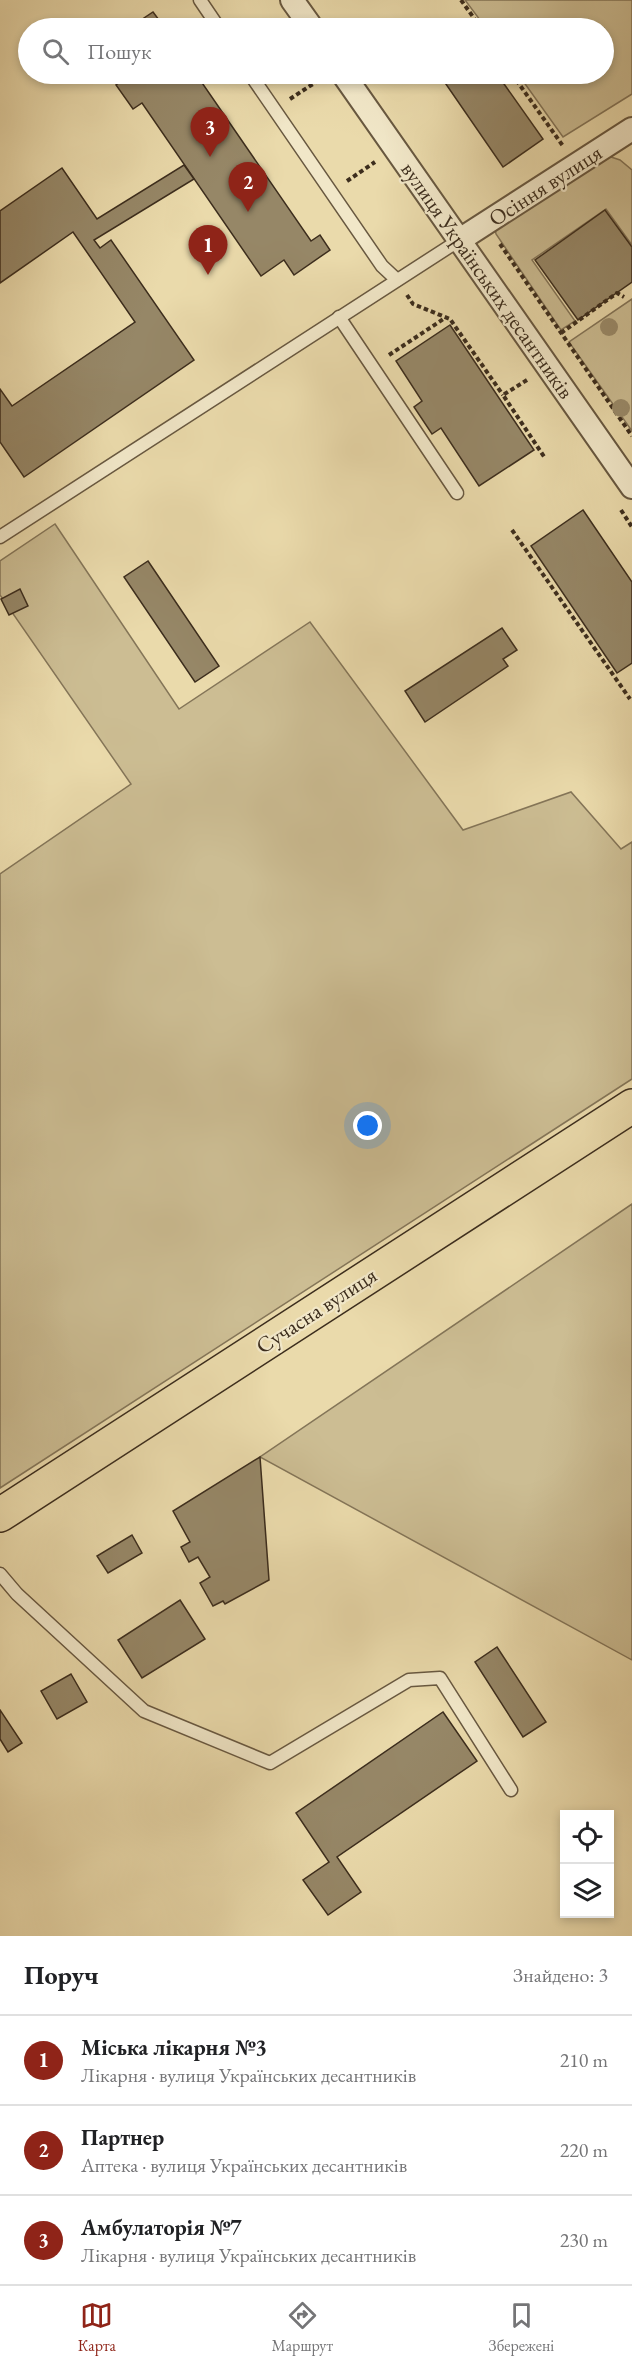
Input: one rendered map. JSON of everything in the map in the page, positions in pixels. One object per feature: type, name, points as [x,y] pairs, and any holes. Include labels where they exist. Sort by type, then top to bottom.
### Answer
[{"type":"main road","name":"Сучасна вулиця","points":[[0,1515],[632,1106]]},
{"type":"street","points":[[292,0],[305,18]]},
{"type":"street","name":"вулиця Українських десантників","points":[[350,84],[632,487]]},
{"type":"street","name":"Осіння вулиця","points":[[458,241],[632,129]]},
{"type":"lane","points":[[200,0],[212,18]]},
{"type":"lane","points":[[257,84],[382,266],[397,280]]},
{"type":"lane","points":[[0,537],[458,241]]},
{"type":"lane","points":[[339,317],[457,493]]},
{"type":"lane","points":[[0,1574],[17,1594],[144,1711],[270,1763],[409,1680],[440,1678],[511,1790]]},
{"type":"path","points":[[461,0],[474,18]]},
{"type":"path","points":[[274,109],[312,84]]},
{"type":"path","points":[[519,84],[577,166]]},
{"type":"path","points":[[331,192],[378,160]]},
{"type":"path","points":[[486,223],[632,436]]},
{"type":"path","points":[[397,280],[413,304],[446,318],[503,395],[545,458]]},
{"type":"path","points":[[561,333],[617,293],[624,297]]},
{"type":"path","points":[[372,366],[446,318]]},
{"type":"path","points":[[503,395],[530,378]]},
{"type":"path","points":[[512,530],[630,699]]},
{"type":"shaded area","points":[[465,0],[632,0],[632,94],[563,137],[525,84],[614,84],[614,18],[478,18]]},
{"type":"shaded area","points":[[608,156],[620,160],[632,170],[632,245],[606,209],[532,260],[575,321],[561,330],[496,234],[495,229]]},
{"type":"shaded area","points":[[632,299],[632,431],[569,342]]},
{"type":"shaded area","points":[[55,524],[179,709],[310,622],[463,830],[571,792],[621,849],[632,842],[632,1079],[0,1488],[0,874],[131,784],[0,595],[0,561]]},
{"type":"shaded area","points":[[632,1204],[632,1660],[260,1457]]},
{"type":"building","points":[[153,12],[158,18],[144,18]]},
{"type":"building","points":[[203,84],[311,241],[320,235],[330,250],[294,275],[284,260],[261,276],[142,103],[133,109],[116,85]]},
{"type":"building","points":[[446,84],[504,84],[543,139],[503,167]]},
{"type":"building","points":[[184,165],[194,179],[94,240],[100,248],[111,240],[194,360],[24,477],[0,442],[0,389],[12,406],[135,322],[73,232],[0,283],[0,211],[62,168],[97,219]]},
{"type":"building","points":[[605,210],[632,247],[632,282],[578,320],[535,260]]},
{"type":"building","points":[[450,325],[534,450],[479,486],[441,428],[432,434],[414,407],[422,401],[396,361]]},
{"type":"building","points":[[583,510],[632,582],[632,663],[617,673],[531,546]]},
{"type":"building","points":[[148,561],[219,666],[195,682],[124,577]]},
{"type":"building","points":[[20,589],[28,606],[9,615],[1,599]]},
{"type":"building","points":[[502,628],[517,650],[503,659],[508,666],[425,722],[405,691]]},
{"type":"building","points":[[260,1457],[269,1580],[225,1604],[223,1601],[213,1606],[200,1583],[210,1577],[198,1557],[189,1562],[181,1547],[190,1542],[173,1511]]},
{"type":"building","points":[[132,1535],[142,1553],[108,1573],[97,1556]]},
{"type":"building","points":[[180,1600],[205,1639],[142,1678],[118,1640]]},
{"type":"building","points":[[497,1647],[546,1722],[523,1737],[475,1662]]},
{"type":"building","points":[[71,1674],[87,1702],[57,1719],[41,1691]]},
{"type":"building","points":[[0,1710],[22,1743],[8,1752],[0,1739]]},
{"type":"building","points":[[443,1712],[477,1761],[337,1857],[361,1892],[328,1915],[303,1880],[329,1862],[296,1813]]},
{"type":"place","name":"Амбулаторія №7","points":[[210,157]]},
{"type":"place","name":"Партнер","points":[[248,212]]},
{"type":"place","name":"Міська лікарня №3","points":[[208,275]]}]
